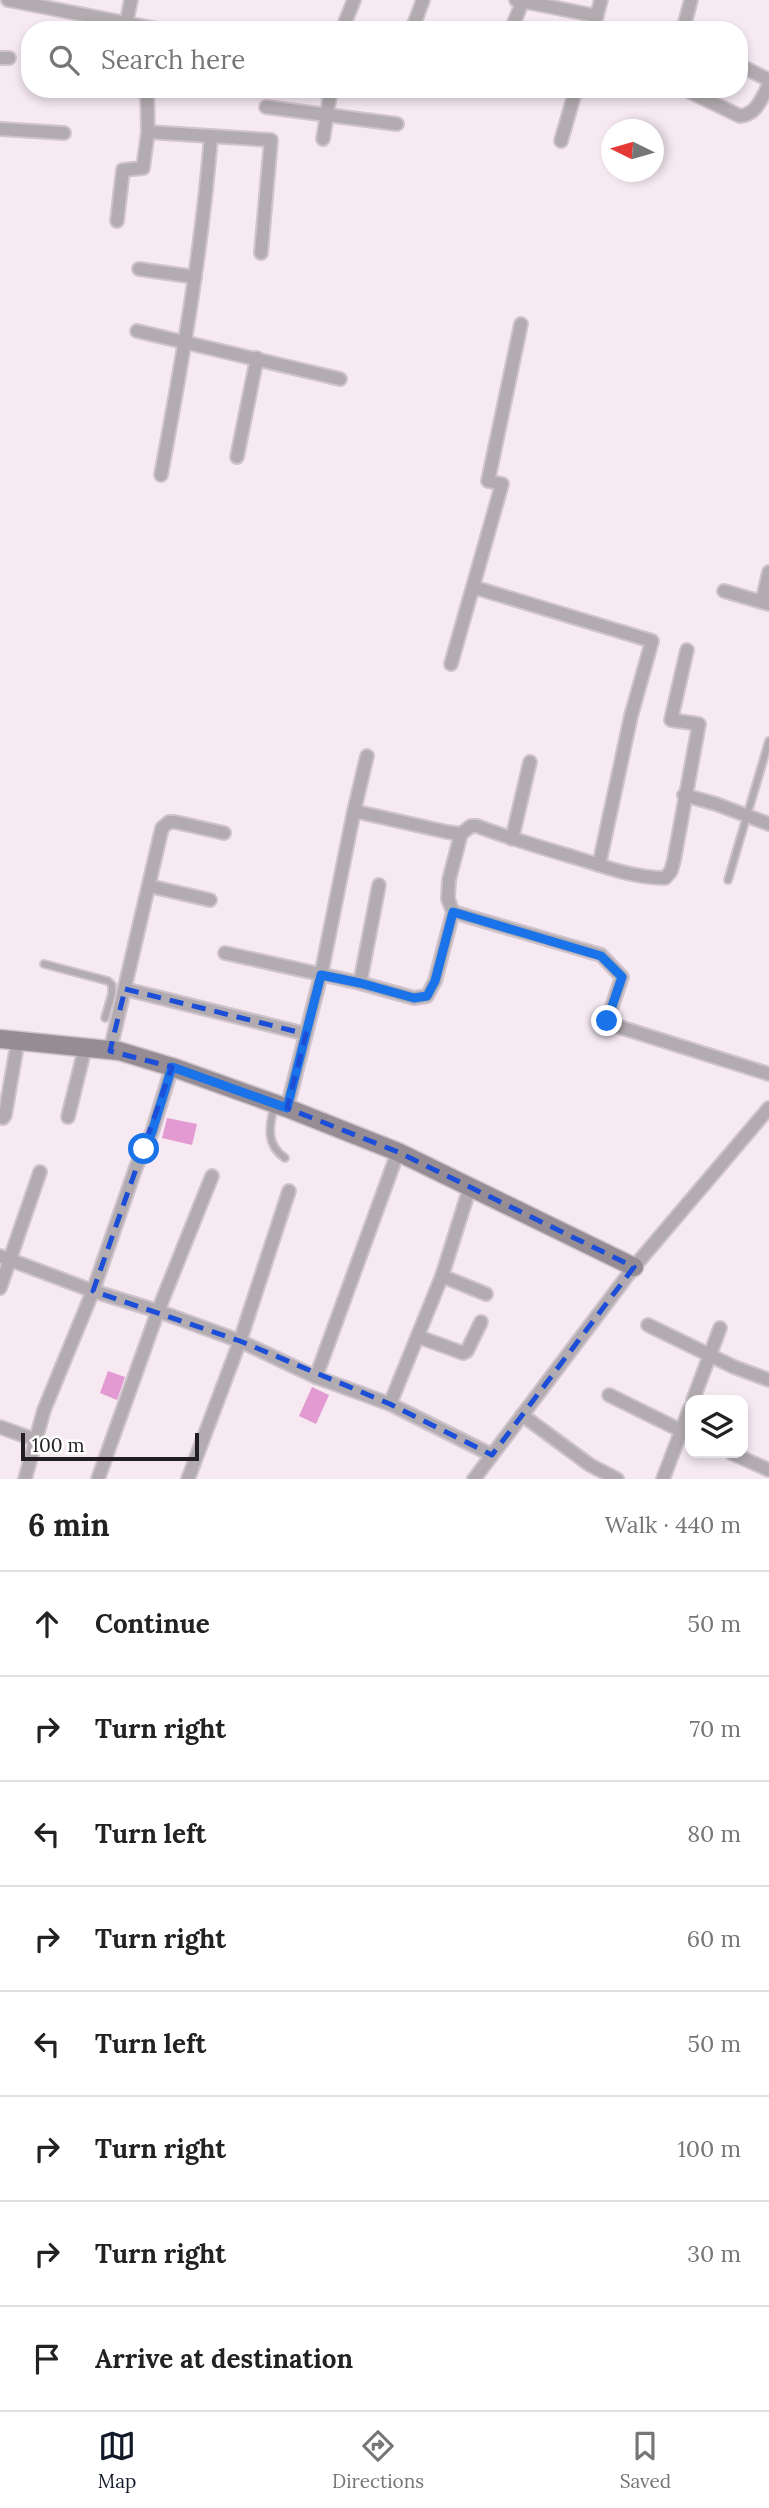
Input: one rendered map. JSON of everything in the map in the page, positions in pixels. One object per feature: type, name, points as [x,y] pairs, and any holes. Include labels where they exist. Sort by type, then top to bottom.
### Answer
[{"type":"street","points":[[8,0],[111,21]]},
{"type":"street","points":[[127,21],[131,0]]},
{"type":"street","points":[[346,21],[354,0]]},
{"type":"street","points":[[415,21],[423,0]]},
{"type":"street","points":[[596,21],[601,0]]},
{"type":"street","points":[[685,21],[691,0]]},
{"type":"street","points":[[513,21],[519,1],[597,16]]},
{"type":"street","points":[[703,98],[740,116],[748,115],[755,110],[769,82],[748,70]]},
{"type":"street","points":[[117,221],[123,170],[144,167],[148,132],[147,98]]},
{"type":"street","points":[[323,139],[330,98]]},
{"type":"street","points":[[561,141],[573,98]]},
{"type":"street","points":[[266,107],[397,124]]},
{"type":"street","points":[[0,129],[64,133]]},
{"type":"street","points":[[148,132],[271,140],[261,253]]},
{"type":"street","points":[[161,475],[186,342],[211,136]]},
{"type":"street","points":[[139,270],[195,277]]},
{"type":"street","points":[[452,664],[502,484],[488,481],[521,324]]},
{"type":"street","points":[[137,331],[340,379]]},
{"type":"street","points":[[237,457],[257,359]]},
{"type":"street","points":[[724,591],[766,603],[769,572]]},
{"type":"street","points":[[473,587],[652,640],[631,716],[599,865]]},
{"type":"street","points":[[225,953],[414,998],[427,996],[435,981],[453,912],[448,900],[449,880],[461,834],[471,826],[648,878],[665,877],[671,871],[674,860],[699,724],[671,720],[687,650]]},
{"type":"street","points":[[281,1106],[306,1034],[321,975],[354,811],[368,756]]},
{"type":"street","points":[[512,839],[530,762]]},
{"type":"street","points":[[684,794],[769,824]]},
{"type":"street","points":[[354,811],[461,834]]},
{"type":"street","points":[[110,1051],[120,993],[162,828],[169,822],[224,833]]},
{"type":"street","points":[[149,886],[210,900]]},
{"type":"street","points":[[360,983],[379,886]]},
{"type":"street","points":[[453,912],[601,956],[622,977],[607,1021],[610,1024],[769,1074]]},
{"type":"street","points":[[120,993],[306,1034]]},
{"type":"street","points":[[3,1118],[9,1040],[110,1051],[172,1067],[398,1152],[634,1267]]},
{"type":"street","points":[[68,1117],[85,1048]]},
{"type":"street","points":[[25,1479],[44,1410],[93,1291],[136,1167],[152,1132],[172,1067]]},
{"type":"street","points":[[474,1479],[634,1267],[769,1109]]},
{"type":"street","points":[[316,1377],[398,1152]]},
{"type":"street","points":[[0,1288],[5,1258],[40,1172]]},
{"type":"street","points":[[98,1479],[158,1311],[212,1176]]},
{"type":"street","points":[[390,1404],[442,1276],[470,1187]]},
{"type":"street","points":[[188,1479],[240,1341],[289,1191]]},
{"type":"street","points":[[5,1258],[240,1341],[316,1377],[390,1404],[492,1455]]},
{"type":"street","points":[[442,1276],[486,1294]]},
{"type":"street","points":[[419,1337],[463,1353],[467,1351],[481,1322]]},
{"type":"street","points":[[648,1325],[711,1356],[769,1380]]},
{"type":"street","points":[[695,1395],[720,1328]]},
{"type":"street","points":[[609,1395],[685,1433]]},
{"type":"street","points":[[522,1415],[590,1465],[617,1479]]},
{"type":"street","points":[[0,1427],[36,1440]]},
{"type":"street","points":[[663,1479],[685,1435]]},
{"type":"street","points":[[739,1458],[768,1475]]},
{"type":"lane","points":[[728,880],[769,741]]},
{"type":"lane","points":[[44,964],[108,981],[120,993],[105,1018]]},
{"type":"lane","points":[[281,1106],[270,1129],[271,1140],[277,1152],[285,1158]]},
{"type":"highlighted area","points":[[125,989],[306,1034],[287,1108],[398,1152],[634,1267],[492,1455],[390,1404],[240,1341],[93,1291],[172,1067],[110,1051]]},
{"type":"building","points":[[167,1118],[197,1124],[192,1145],[162,1138]]},
{"type":"building","points":[[108,1371],[125,1377],[117,1400],[100,1393]]},
{"type":"building","points":[[312,1387],[329,1395],[316,1424],[299,1416]]},
{"type":"route","points":[[144,1149],[172,1067],[287,1108],[321,975],[414,998],[427,996],[435,981],[453,912],[601,956],[622,977],[607,1021]]}]
